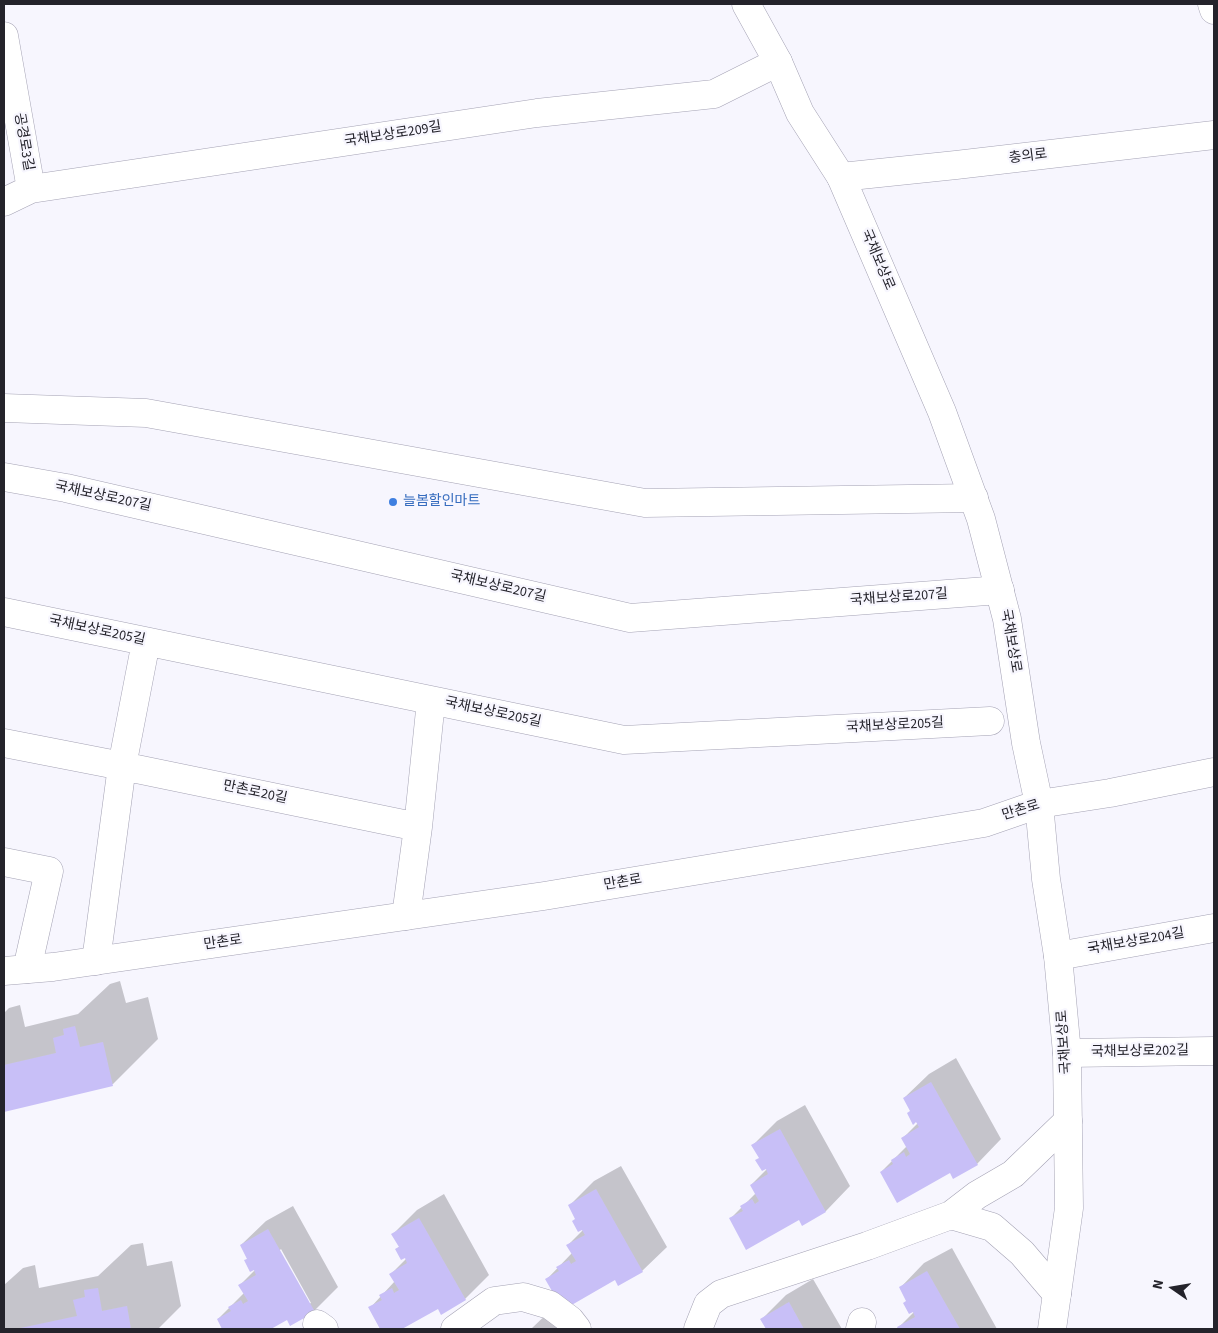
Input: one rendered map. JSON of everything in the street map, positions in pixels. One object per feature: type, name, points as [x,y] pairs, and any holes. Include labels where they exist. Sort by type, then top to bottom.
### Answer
[{"type":"street","name":"국채보상로","points":[[746,4],[778,62],[800,113],[841,176],[942,412],[981,519],[1007,618],[1026,744],[1039,804],[1046,878],[1058,956],[1067,1053],[1069,1208],[1052,1329]]},
{"type":"street","points":[[1212,4],[1214,10]]},
{"type":"street","name":"공경로3길","points":[[4,36],[31,189]]},
{"type":"street","name":"국채보상로209길","points":[[4,202],[31,189],[537,113],[714,94],[778,62]]},
{"type":"street","name":"충의로","points":[[841,176],[956,165],[1214,135]]},
{"type":"street","points":[[4,408],[146,413],[645,503],[974,498]]},
{"type":"street","name":"국채보상로207길","points":[[4,477],[66,488],[630,618],[1000,590]]},
{"type":"street","name":"국채보상로205길","points":[[4,612],[624,740],[990,721]]},
{"type":"street","points":[[96,961],[122,766],[146,642]]},
{"type":"street","points":[[406,916],[418,827],[431,700]]},
{"type":"street","name":"만촌로20길","points":[[4,744],[122,766],[418,827]]},
{"type":"street","name":"만촌로","points":[[4,862],[49,871],[16,970],[96,961],[544,896],[984,823],[1039,804],[1110,793],[1214,772]]},
{"type":"street","name":"국채보상로204길","points":[[1058,956],[1214,928]]},
{"type":"street","name":"국채보상로202길","points":[[1067,1053],[1214,1051]]},
{"type":"street","points":[[698,1329],[708,1304],[721,1294],[867,1246],[951,1215],[977,1195],[1013,1174],[1068,1121]]},
{"type":"street","points":[[951,1215],[992,1227],[1022,1252],[1057,1294]]},
{"type":"street","points":[[455,1329],[494,1301],[523,1297],[550,1305],[570,1320],[577,1329]]},
{"type":"building","points":[[75,1026],[80,1047],[103,1042],[113,1086],[4,1112],[4,1065],[56,1053],[53,1038],[64,1035],[63,1029]]},
{"type":"building","points":[[931,1082],[978,1165],[953,1179],[950,1173],[897,1203],[880,1172],[893,1164],[891,1160],[904,1152],[906,1157],[910,1154],[901,1138],[919,1127],[916,1122],[913,1125],[907,1113],[910,1111],[903,1098]]},
{"type":"building","points":[[780,1129],[826,1212],[802,1226],[799,1220],[746,1250],[729,1218],[743,1211],[740,1206],[752,1199],[755,1204],[759,1201],[750,1185],[768,1174],[766,1169],[762,1171],[755,1160],[759,1158],[751,1145]]},
{"type":"building","points":[[596,1189],[643,1272],[618,1286],[615,1280],[563,1310],[545,1279],[559,1271],[556,1267],[569,1260],[571,1264],[576,1261],[566,1245],[585,1235],[582,1230],[578,1232],[572,1221],[575,1219],[568,1205]]},
{"type":"building","points":[[419,1218],[466,1300],[441,1315],[438,1309],[402,1329],[380,1329],[368,1307],[382,1300],[379,1295],[392,1288],[394,1293],[399,1290],[389,1274],[407,1263],[405,1258],[401,1260],[395,1249],[399,1247],[391,1234]]},
{"type":"building","points":[[268,1229],[315,1312],[290,1326],[287,1320],[271,1329],[222,1329],[217,1319],[231,1311],[228,1307],[241,1300],[243,1304],[248,1301],[238,1285],[256,1275],[254,1270],[250,1272],[244,1260],[247,1259],[240,1245]]},
{"type":"building","points":[[927,1271],[960,1329],[898,1329],[897,1327],[915,1317],[913,1312],[909,1314],[903,1303],[906,1301],[899,1287]]},
{"type":"building","points":[[98,1288],[102,1311],[127,1306],[131,1329],[16,1329],[77,1316],[73,1300],[85,1297],[84,1290]]},
{"type":"building","points":[[789,1302],[804,1329],[766,1329],[760,1319]]},
{"type":"place","name":"늘봄할인마트","points":[[393,502]]}]
